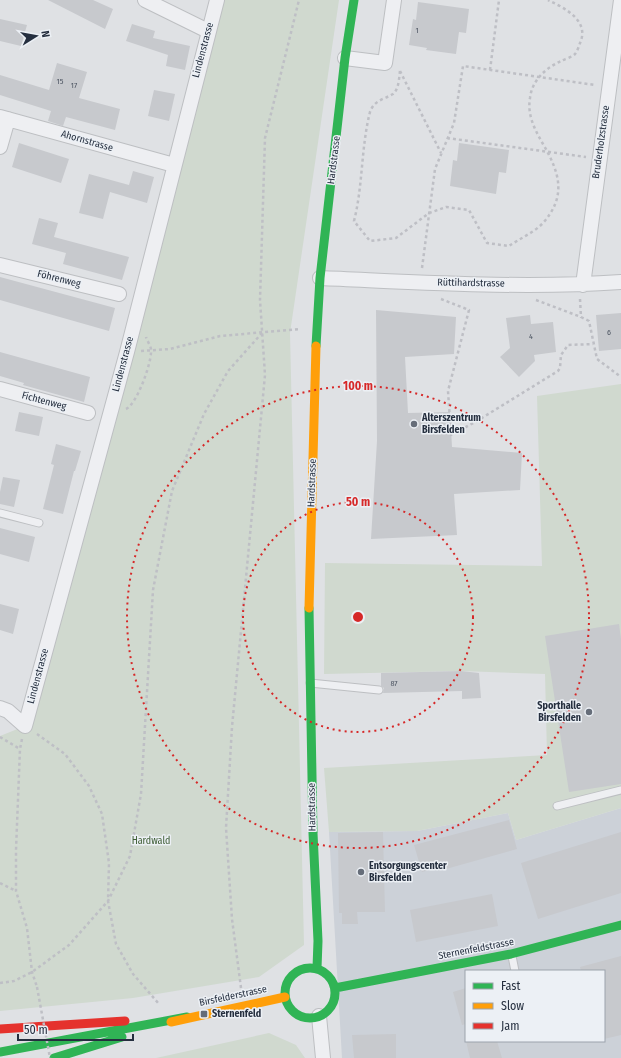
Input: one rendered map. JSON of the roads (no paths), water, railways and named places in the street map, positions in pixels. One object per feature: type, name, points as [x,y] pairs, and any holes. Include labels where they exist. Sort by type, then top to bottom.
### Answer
[{"type":"main road","name":"Hardstrasse","points":[[317,968],[318,941],[313,833],[309,683],[309,562],[317,328],[320,278],[345,58],[354,0]]},
{"type":"main road","name":"Sternenfeldstrasse","points":[[335,988],[511,954],[621,925]]},
{"type":"main road","points":[[302,968],[317,968],[329,976],[335,988],[335,995],[330,1008],[319,1016],[313,1018],[300,1017],[290,1009],[284,997],[286,982],[296,971],[302,968]]},
{"type":"main road","name":"Birsfelderstrasse","points":[[54,1058],[186,1017],[284,997]]},
{"type":"main road","points":[[0,1052],[186,1017]]},
{"type":"main road","name":"Birsfelderstrasse","points":[[0,1029],[186,1017]]},
{"type":"street","points":[[145,0],[208,31]]},
{"type":"street","name":"Lindenstrasse","points":[[0,708],[8,712],[25,726],[127,352],[217,0]]},
{"type":"street","points":[[345,58],[385,63],[394,0]]},
{"type":"street","name":"Bruderholzstrasse","points":[[581,285],[609,87],[617,57],[621,0]]},
{"type":"street","points":[[0,148],[4,118]]},
{"type":"street","name":"Ahornstrasse","points":[[4,118],[174,165]]},
{"type":"street","name":"Föhrenweg","points":[[0,265],[119,294]]},
{"type":"street","name":"Rüttihardstrasse","points":[[320,278],[441,283],[581,285],[621,282]]},
{"type":"street","name":"Fichtenweg","points":[[0,389],[88,413]]},
{"type":"street","points":[[319,1016],[323,1058]]},
{"type":"lane","points":[[0,513],[39,523]]},
{"type":"lane","points":[[309,683],[379,690]]},
{"type":"lane","points":[[557,806],[621,790]]},
{"type":"lane","points":[[511,954],[515,970]]},
{"type":"place","name":"Alterszentrum Birsfelden","points":[[414,424]]},
{"type":"place","name":"Sporthalle Birsfelden","points":[[589,712]]},
{"type":"place","name":"Entsorgungscenter Birsfelden","points":[[361,872]]},
{"type":"place","name":"Sternenfeld","points":[[204,1014]]},
{"type":"park label","name":"Hardwald","points":[[151,841]]}]
